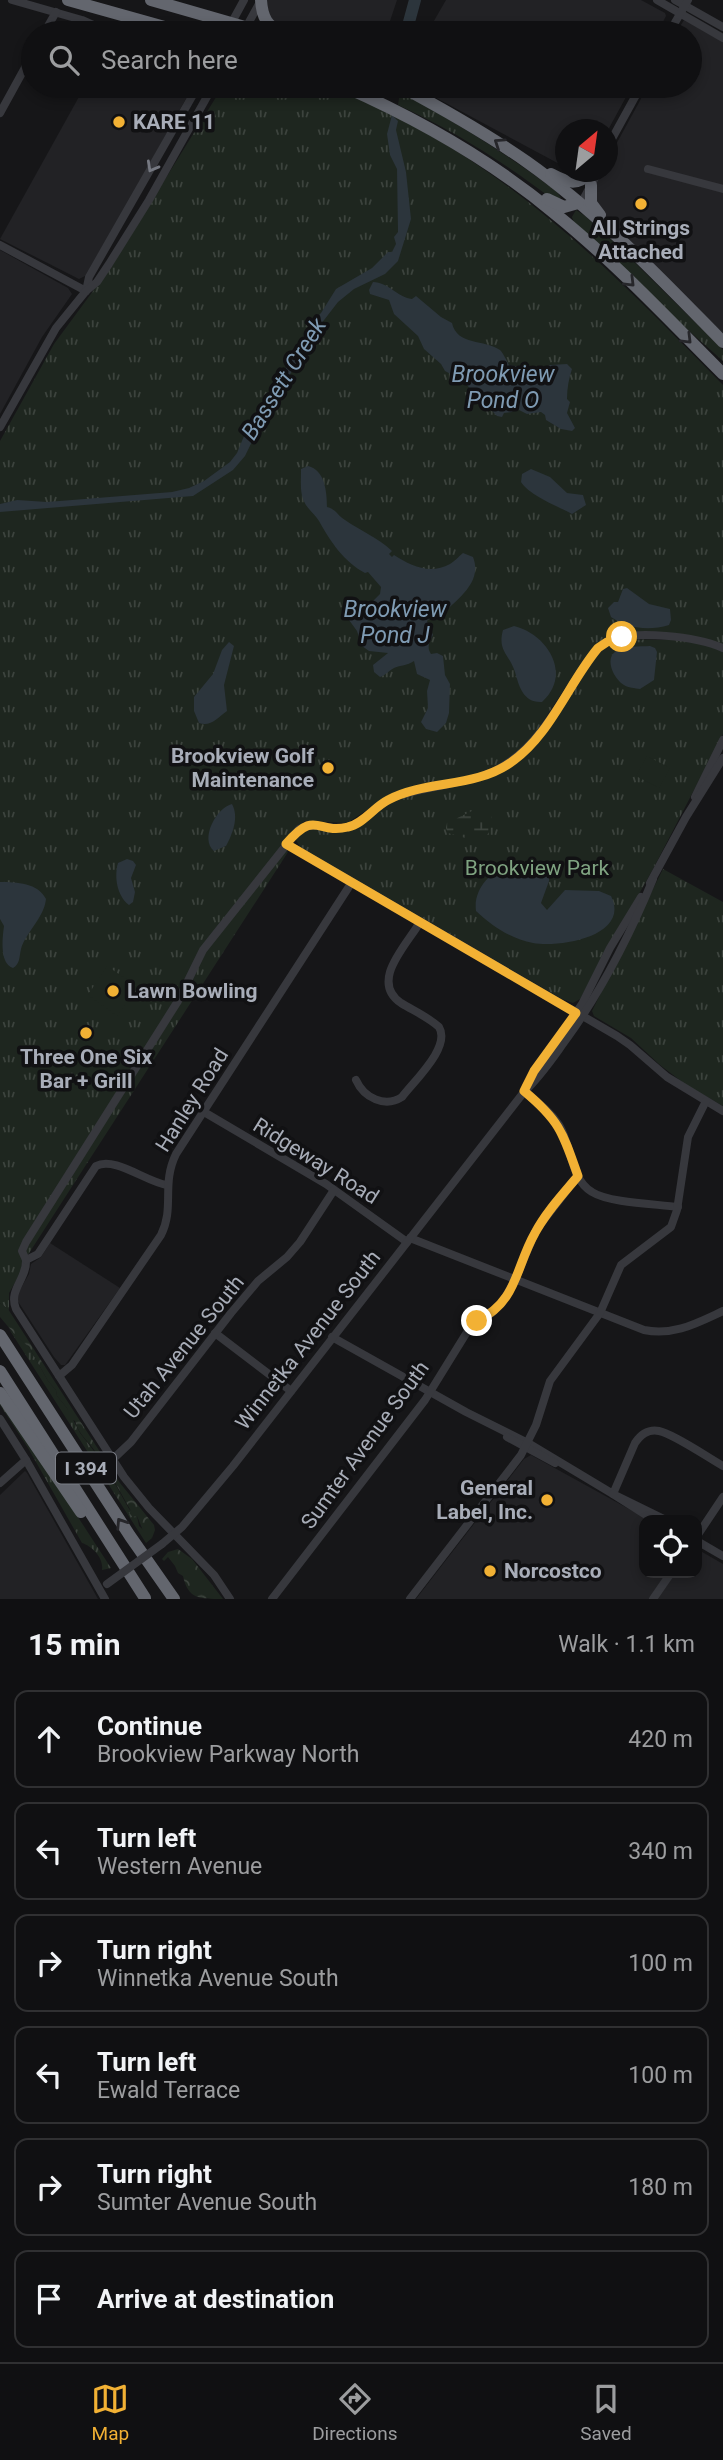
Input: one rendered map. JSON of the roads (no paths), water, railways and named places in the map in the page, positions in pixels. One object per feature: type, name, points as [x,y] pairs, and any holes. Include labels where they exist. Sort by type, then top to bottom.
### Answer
[{"type":"highway","points":[[68,0],[142,21]]},
{"type":"highway","points":[[151,0],[210,21]]},
{"type":"highway","points":[[261,0],[267,21]]},
{"type":"highway","points":[[109,12],[128,21]]},
{"type":"highway","points":[[369,98],[422,124],[499,171],[553,211],[606,258],[723,374]]},
{"type":"highway","points":[[421,98],[528,163],[578,203],[663,281],[723,342]]},
{"type":"highway","points":[[422,124],[445,130],[555,205],[570,207],[578,203]]},
{"type":"highway","points":[[528,163],[555,175]]},
{"type":"highway","points":[[590,182],[589,198],[593,207],[663,281]]},
{"type":"highway","name":"I 394","points":[[0,1335],[174,1599]]},
{"type":"highway","name":"I 394","points":[[0,1371],[146,1599]]},
{"type":"highway","points":[[0,1393],[110,1556],[146,1599]]},
{"type":"street","points":[[12,0],[80,21]]},
{"type":"street","points":[[233,21],[244,0]]},
{"type":"street","points":[[250,21],[261,0]]},
{"type":"street","points":[[657,0],[692,21]]},
{"type":"street","points":[[675,0],[686,3],[723,27]]},
{"type":"street","points":[[675,21],[686,3]]},
{"type":"street","points":[[51,21],[56,12]]},
{"type":"street","points":[[702,27],[723,38]]},
{"type":"street","points":[[0,113],[21,75]]},
{"type":"street","points":[[86,291],[89,277],[191,98]]},
{"type":"street","points":[[0,427],[49,339],[103,273],[149,200],[206,98]]},
{"type":"street","points":[[618,127],[634,98]]},
{"type":"street","points":[[648,169],[723,189]]},
{"type":"street","points":[[578,203],[588,182]]},
{"type":"street","points":[[0,245],[86,291]]},
{"type":"street","points":[[230,1599],[214,1574],[137,1494],[16,1309],[13,1299],[25,1273],[26,1260],[22,1251],[26,1242],[178,1001],[199,956],[286,844],[303,827],[349,827],[396,796],[478,778],[509,763],[531,744],[588,660],[607,642],[622,637],[674,637],[699,640],[723,648]]},
{"type":"street","points":[[687,817],[723,740]]},
{"type":"street","points":[[687,817],[723,758]]},
{"type":"street","name":"Winnetka Avenue South","points":[[103,1586],[162,1544],[201,1505],[524,1091],[540,1076],[622,947],[653,879],[687,817]]},
{"type":"street","points":[[286,844],[623,1040],[662,1074],[723,1111]]},
{"type":"street","name":"Hanley Road","points":[[59,1376],[72,1365],[161,1235],[167,1221],[169,1172],[176,1154],[352,882]]},
{"type":"street","points":[[356,1080],[363,1092],[377,1100],[386,1103],[395,1101],[402,1097],[442,1045],[443,1033],[439,1027],[398,1000],[388,984],[390,970],[420,922]]},
{"type":"street","points":[[524,1091],[557,1122],[566,1139],[578,1176],[589,1190],[601,1196],[678,1207]]},
{"type":"street","points":[[410,1599],[527,1445],[550,1381],[600,1313],[621,1265],[668,1230],[675,1219],[688,1137],[706,1101]]},
{"type":"street","name":"Ridgeway Road","points":[[204,1112],[334,1190],[408,1240],[636,1328],[664,1333],[686,1328],[723,1311]]},
{"type":"street","points":[[26,1260],[38,1254],[89,1174],[99,1164],[112,1163],[153,1182],[167,1185]]},
{"type":"street","name":"Sumter Avenue South","points":[[272,1599],[430,1391],[472,1324],[496,1310],[515,1280],[536,1230],[578,1176]]},
{"type":"street","name":"Utah Avenue South","points":[[113,1459],[131,1441],[258,1281],[300,1242],[334,1190]]},
{"type":"street","points":[[215,1333],[291,1391]]},
{"type":"street","points":[[332,1337],[656,1515]]},
{"type":"street","points":[[0,1419],[103,1586],[105,1599]]},
{"type":"street","points":[[613,1493],[635,1443],[642,1434],[648,1432],[663,1433],[723,1466]]},
{"type":"street","points":[[0,1483],[26,1460]]},
{"type":"street","points":[[613,1493],[646,1515]]},
{"type":"street","points":[[702,1530],[723,1497]]},
{"type":"street","points":[[702,1541],[723,1556]]},
{"type":"street","points":[[653,1599],[668,1578]]},
{"type":"water","points":[[392,115],[398,121],[396,130],[406,172],[411,219],[398,261],[385,274],[354,289],[338,302],[321,324],[265,415],[245,456],[233,470],[193,496],[0,512],[0,504],[17,500],[47,502],[172,492],[204,481],[230,462],[237,453],[251,419],[278,382],[311,323],[321,313],[336,289],[372,268],[388,252],[392,252],[396,244],[397,169],[390,155],[387,134]]},
{"type":"water","name":"Brookview Pond O","points":[[373,282],[383,284],[407,298],[416,296],[452,323],[465,339],[500,350],[509,365],[541,370],[550,365],[567,364],[572,369],[567,413],[575,428],[572,431],[561,429],[546,420],[541,412],[527,414],[515,408],[512,412],[504,413],[502,417],[497,416],[462,380],[445,371],[424,349],[418,336],[394,314],[389,300],[370,294]]},
{"type":"water","name":"Brookview Pond J","points":[[308,466],[314,468],[321,477],[327,507],[386,546],[392,551],[389,554],[392,557],[394,555],[414,566],[435,569],[450,564],[463,553],[473,557],[474,576],[465,592],[438,619],[431,617],[427,621],[433,635],[429,649],[431,654],[443,656],[445,675],[450,684],[449,713],[446,723],[437,732],[426,729],[421,722],[428,708],[427,691],[430,680],[417,674],[414,661],[394,668],[380,677],[374,672],[373,665],[388,653],[369,651],[362,646],[357,631],[349,620],[349,613],[358,603],[373,601],[380,594],[381,587],[368,572],[357,568],[344,557],[306,505],[301,493],[301,469]]},
{"type":"water","points":[[531,469],[550,477],[567,493],[583,495],[586,505],[572,514],[537,496],[521,482],[522,474]]},
{"type":"water","points":[[627,588],[649,604],[670,609],[669,625],[639,628],[611,617],[608,608],[618,602],[623,589]]},
{"type":"water","points":[[514,626],[537,637],[552,656],[555,679],[551,691],[542,702],[530,700],[523,693],[503,648],[503,630]]},
{"type":"water","points":[[229,642],[234,646],[224,685],[227,711],[210,723],[199,723],[194,711],[194,697],[213,674],[222,650]]},
{"type":"water","points":[[650,646],[657,652],[654,680],[640,689],[624,685],[612,669],[612,655],[624,648]]},
{"type":"water","points":[[232,804],[235,820],[231,836],[226,846],[214,851],[208,839],[212,824],[226,806]]},
{"type":"water","points":[[127,859],[136,865],[131,878],[135,892],[133,902],[129,905],[119,891],[116,874],[118,863]]},
{"type":"water","points":[[514,862],[529,864],[549,875],[541,903],[547,910],[565,890],[599,891],[611,896],[614,910],[611,921],[590,936],[559,943],[533,943],[502,931],[476,911],[476,903],[486,881],[498,870]]},
{"type":"water","points":[[0,882],[32,887],[46,899],[42,912],[23,943],[18,963],[13,968],[6,962],[3,951]]},
{"type":"waterway","name":"Bassett Creek","points":[[409,21],[415,0]]},
{"type":"place","name":"KARE 11","points":[[119,122]]},
{"type":"place","name":"All Strings Attached","points":[[641,204]]},
{"type":"place","name":"Brookview Golf Maintenance","points":[[328,768]]},
{"type":"place","name":"Lawn Bowling","points":[[113,991]]},
{"type":"place","name":"Three One Six Bar + Grill","points":[[86,1033]]},
{"type":"place","name":"General Label, Inc.","points":[[547,1500]]},
{"type":"place","name":"Norcostco","points":[[490,1571]]},
{"type":"park label","name":"Brookview Park","points":[[537,868]]}]
